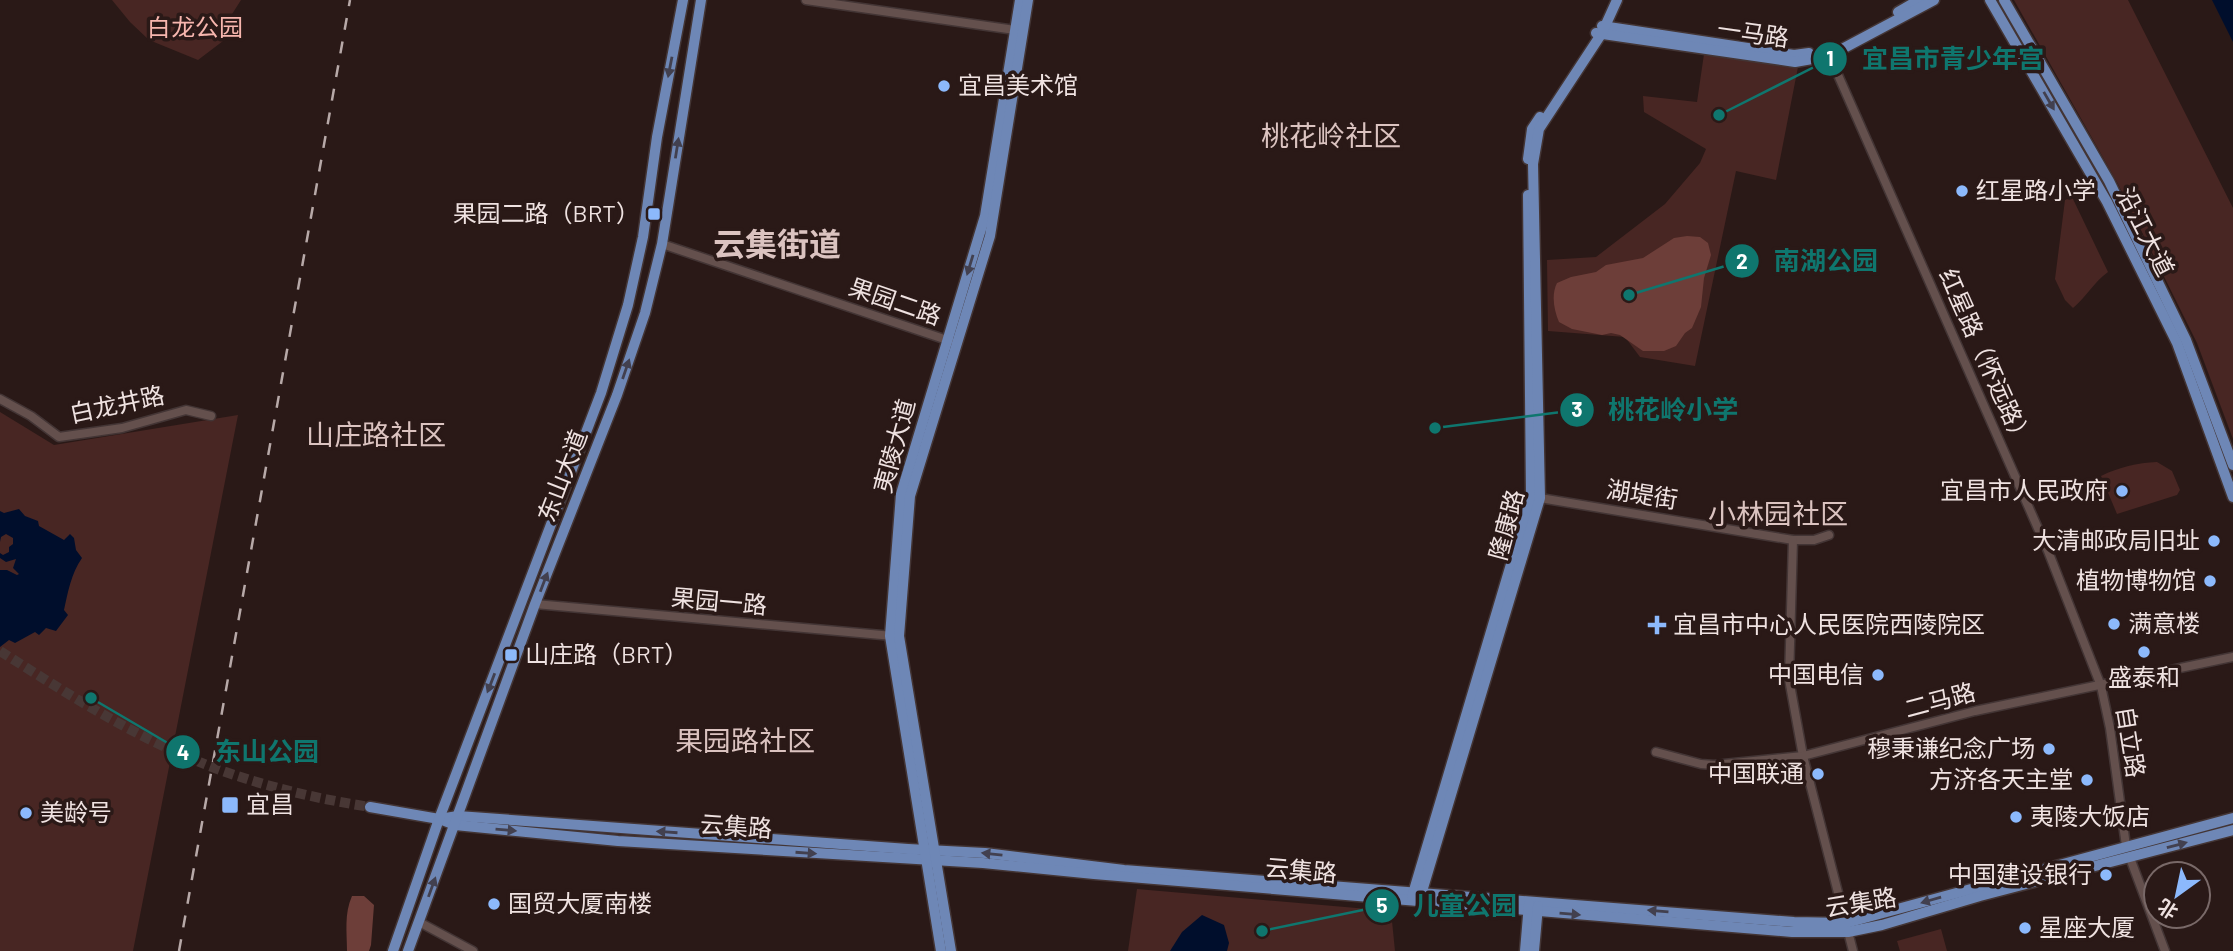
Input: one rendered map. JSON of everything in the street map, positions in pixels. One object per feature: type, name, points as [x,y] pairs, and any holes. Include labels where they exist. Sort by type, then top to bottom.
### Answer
[{"type":"main road","name":"东山大道","points":[[393,951],[439,819],[601,393],[628,305],[643,237],[657,137],[683,0]]},
{"type":"main road","name":"东山大道","points":[[408,951],[535,604],[617,395],[645,313],[662,244],[701,0]]},
{"type":"main road","name":"夷陵大道","points":[[941,951],[930,855],[895,636],[911,496],[985,216],[1020,0]]},
{"type":"main road","name":"夷陵大道","points":[[952,342],[989,236],[1028,0]]},
{"type":"main road","name":"隆康路","points":[[1601,30],[1610,0]]},
{"type":"main road","name":"隆康路","points":[[1416,897],[1535,498],[1527,165],[1532,129],[1601,30],[1617,0]]},
{"type":"main road","name":"一马路","points":[[1828,53],[1919,0]]},
{"type":"main road","name":"一马路","points":[[1601,30],[1795,62],[1828,53],[1934,0]]},
{"type":"main road","name":"沿江大道","points":[[1990,0],[2107,202],[2177,342],[2233,497]]},
{"type":"main road","name":"沿江大道","points":[[2004,0],[2109,181],[2186,340],[2233,465]]},
{"type":"main road","name":"云集路","points":[[370,807],[456,821],[930,855],[985,853],[1124,870],[1416,897],[1847,927],[1882,925],[2233,830]]},
{"type":"main road","name":"云集路","points":[[1847,927],[2126,846],[2233,818]]},
{"type":"main road","name":"夷陵大道","points":[[930,855],[951,951]]},
{"type":"main road","points":[[1525,951],[1534,906]]},
{"type":"main road","points":[[1534,906],[1534,951]]},
{"type":"street","points":[[806,0],[1016,30]]},
{"type":"street","name":"红星路（怀远路）","points":[[1828,53],[2048,551],[2101,686]]},
{"type":"street","name":"果园二路","points":[[662,244],[952,342]]},
{"type":"street","name":"白龙井路","points":[[0,399],[59,436],[122,428],[186,410],[211,416]]},
{"type":"street","name":"湖堤街","points":[[1535,498],[1793,540],[1814,540],[1829,535]]},
{"type":"street","points":[[1793,540],[1789,679],[1803,756],[1853,951]]},
{"type":"street","name":"果园一路","points":[[535,604],[895,636]]},
{"type":"street","name":"二马路","points":[[1656,752],[1714,765],[1803,756],[1975,711],[2233,657]]},
{"type":"street","name":"自立路","points":[[2101,686],[2110,728],[2126,846]]},
{"type":"street","points":[[2130,858],[2165,951]]},
{"type":"street","points":[[419,922],[473,951]]},
{"type":"green space","name":"白龙公园","points":[[112,0],[241,0],[227,22],[223,41],[198,60],[149,40]]},
{"type":"green space","points":[[2014,0],[2128,0],[2233,208],[2233,439],[2197,343],[2118,184]]},
{"type":"green space","points":[[1704,54],[1798,67],[1776,180],[1736,171],[1695,366],[1640,357],[1625,337],[1548,331],[1547,260],[1596,257],[1665,204],[1700,163],[1706,149],[1644,112],[1643,96],[1697,102]]},
{"type":"green space","points":[[2072,197],[2108,272],[2073,308],[2065,300],[2055,279],[2065,200]]},
{"type":"green space","points":[[0,412],[54,445],[238,415],[133,951],[0,951]]},
{"type":"green space","points":[[2157,462],[2172,471],[2180,490],[2177,495],[2117,514],[2101,476],[2128,466]]},
{"type":"green space","points":[[1137,889],[1391,911],[1395,951],[1128,951]]},
{"type":"green space","points":[[1941,929],[1947,951],[1900,951],[1897,941]]},
{"type":"shaded area","points":[[1700,237],[1708,243],[1711,255],[1704,278],[1701,307],[1692,328],[1676,346],[1664,351],[1643,351],[1620,335],[1602,335],[1572,329],[1559,322],[1554,303],[1557,283],[1596,272],[1606,265],[1643,258],[1674,238]]},
{"type":"shaded area","points":[[352,896],[364,896],[374,905],[369,951],[347,951],[347,916]]},
{"type":"water","points":[[2212,0],[2233,0],[2233,42]]},
{"type":"water","points":[[19,509],[25,516],[38,521],[39,526],[64,540],[70,534],[82,558],[75,570],[64,610],[68,615],[56,631],[46,628],[39,635],[35,632],[15,643],[9,640],[0,647],[0,570],[19,574],[13,568],[16,559],[6,562],[0,558],[0,553],[3,555],[9,552],[13,538],[6,534],[1,537],[0,542],[0,511],[4,513]]},
{"type":"water","points":[[1202,915],[1224,925],[1229,943],[1227,951],[1170,951],[1182,932]]},
{"type":"tunnel","points":[[0,651],[68,694],[185,756],[276,788],[370,807]]},
{"type":"railway","points":[[179,951],[350,0]]},
{"type":"place","name":"宜昌美术馆","points":[[944,86]]},
{"type":"place","name":"宜昌市青少年宫","points":[[1719,115]]},
{"type":"place","name":"红星路小学","points":[[1962,191]]},
{"type":"place","name":"果园二路（BRT）","points":[[654,214]]},
{"type":"place","name":"南湖公园","points":[[1629,295]]},
{"type":"place","name":"桃花岭小学","points":[[1435,428]]},
{"type":"place","name":"宜昌市人民政府","points":[[2122,491]]},
{"type":"place","name":"大清邮政局旧址","points":[[2214,541]]},
{"type":"place","name":"植物博物馆","points":[[2210,581]]},
{"type":"place","name":"满意楼","points":[[2114,624]]},
{"type":"place","name":"宜昌市中心人民医院西陵院区","points":[[1657,625]]},
{"type":"place","name":"盛泰和","points":[[2144,652]]},
{"type":"place","name":"山庄路（BRT）","points":[[511,655]]},
{"type":"place","name":"中国电信","points":[[1878,675]]},
{"type":"place","name":"东山公园","points":[[91,698]]},
{"type":"place","name":"穆秉谦纪念广场","points":[[2049,749]]},
{"type":"place","name":"中国联通","points":[[1818,774]]},
{"type":"place","name":"方济各天主堂","points":[[2087,780]]},
{"type":"place","name":"宜昌","points":[[230,805]]},
{"type":"place","name":"美龄号","points":[[26,813]]},
{"type":"place","name":"夷陵大饭店","points":[[2016,817]]},
{"type":"place","name":"中国建设银行","points":[[2106,875]]},
{"type":"place","name":"国贸大厦南楼","points":[[494,904]]},
{"type":"place","name":"星座大厦","points":[[2025,928]]},
{"type":"place","name":"儿童公园","points":[[1262,931]]},
{"type":"district","name":"桃花岭社区","points":[[1331,136]]},
{"type":"district","name":"云集街道","points":[[777,245]]},
{"type":"district","name":"山庄路社区","points":[[376,435]]},
{"type":"district","name":"小林园社区","points":[[1778,514]]},
{"type":"district","name":"果园路社区","points":[[745,741]]}]
